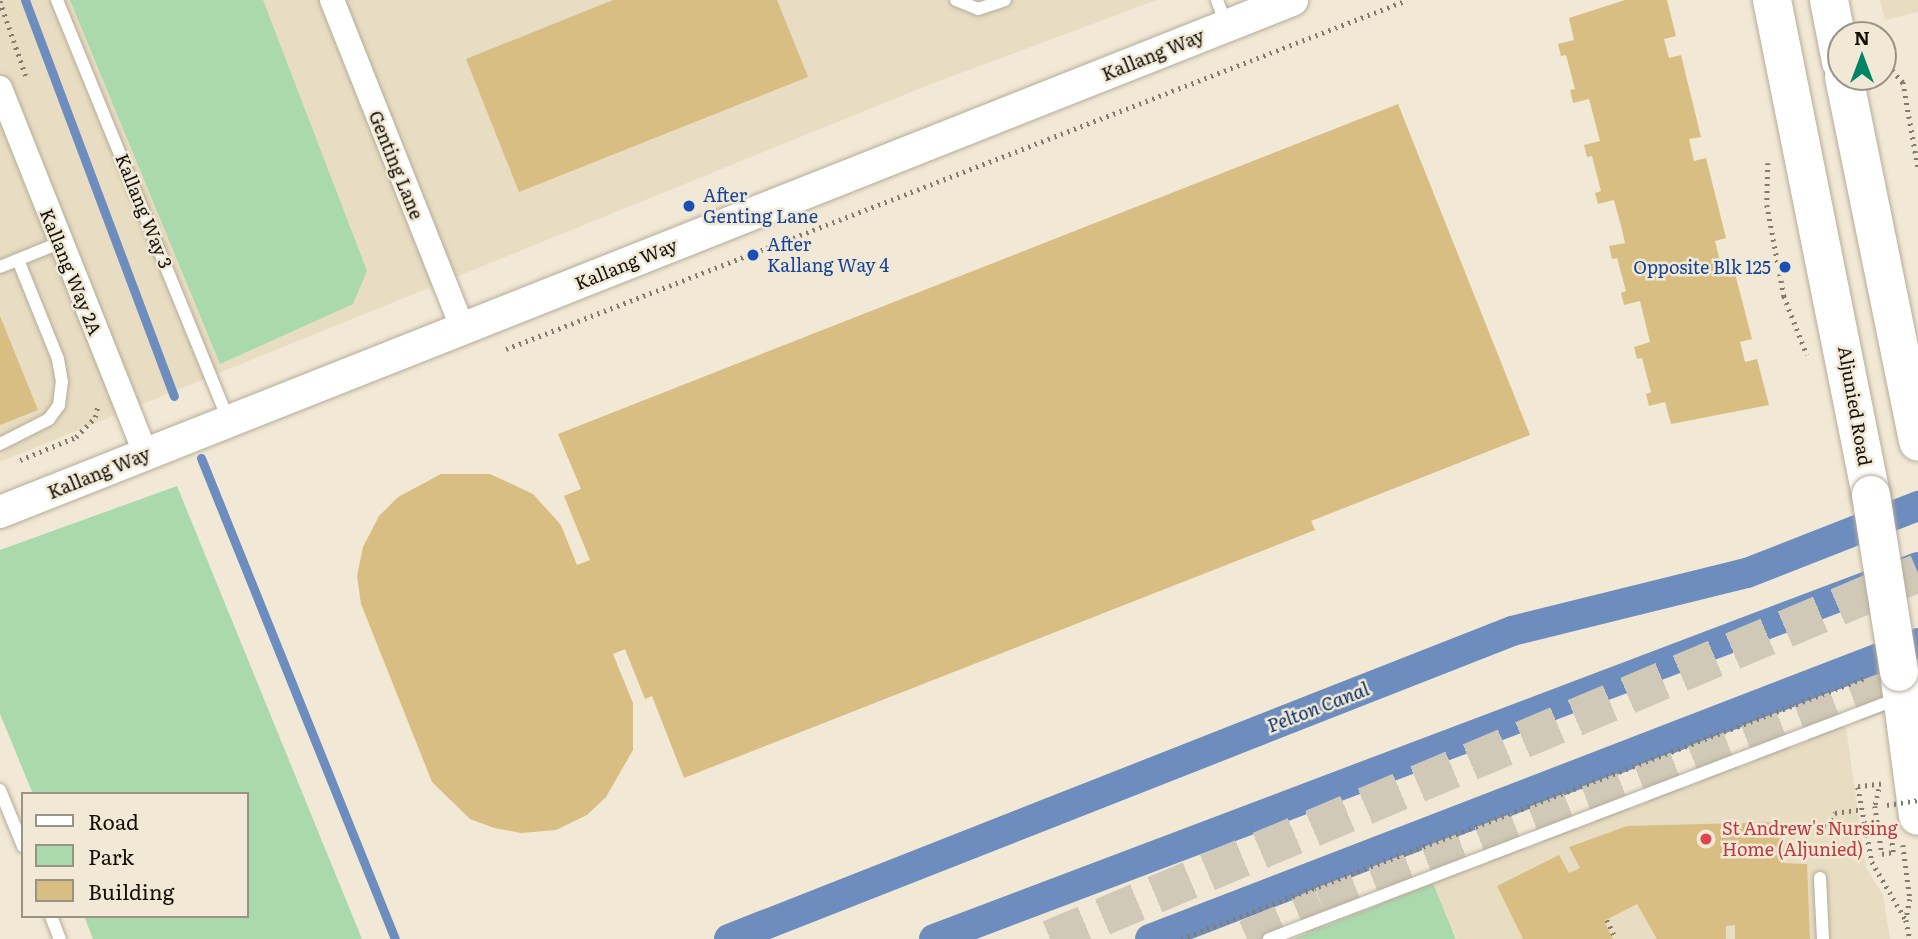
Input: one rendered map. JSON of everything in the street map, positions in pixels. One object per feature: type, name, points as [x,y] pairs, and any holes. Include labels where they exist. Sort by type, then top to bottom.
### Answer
[{"type":"main road","name":"Aljunied Road","points":[[1772,0],[1871,495],[1901,684],[1897,816]]},
{"type":"main road","points":[[1829,0],[1833,21]]},
{"type":"main road","points":[[1847,91],[1918,442]]},
{"type":"street","name":"Genting Lane","points":[[332,0],[463,329]]},
{"type":"street","name":"Kallang Way","points":[[0,512],[463,329],[1222,13],[1292,0]]},
{"type":"street","name":"Kallang Way 2A","points":[[0,88],[59,243],[158,450]]},
{"type":"lane","name":"Kallang Way 3","points":[[57,0],[219,426]]},
{"type":"lane","points":[[957,0],[978,9],[1005,0]]},
{"type":"lane","points":[[0,267],[59,243]]},
{"type":"lane","points":[[0,444],[49,419],[59,405],[62,382],[58,359],[18,260]]},
{"type":"lane","points":[[1269,939],[1901,684]]},
{"type":"lane","points":[[0,790],[21,841]]},
{"type":"lane","points":[[1820,878],[1823,939]]},
{"type":"lane","points":[[52,918],[60,939]]},
{"type":"path","points":[[506,349],[1407,0]]},
{"type":"path","points":[[1897,75],[1903,82],[1918,167]]},
{"type":"path","points":[[1889,791],[1880,783],[1858,787],[1872,862],[1906,920],[1910,939]]},
{"type":"path","points":[[1875,806],[1882,854],[1893,852],[1897,816],[1918,800]]},
{"type":"path","points":[[1782,828],[1828,826],[1835,813],[1863,809]]},
{"type":"path","points":[[1897,816],[1910,899],[1906,920]]},
{"type":"path","points":[[1606,920],[1616,939]]},
{"type":"shaded area","points":[[0,0],[1157,0],[931,84],[0,462]]},
{"type":"shaded area","points":[[1880,0],[1918,0],[1918,12],[1885,20]]},
{"type":"shaded area","name":"St Andrew's Nursing Home (Aljunied)","points":[[1846,727],[1866,868],[1883,895],[1890,939],[1457,939],[1433,883]]},
{"type":"green space","points":[[70,0],[263,0],[367,271],[353,304],[220,364]]},
{"type":"green space","points":[[177,486],[362,939],[93,939],[85,918],[248,918],[248,792],[32,792],[0,714],[0,550]]},
{"type":"green space","points":[[1433,883],[1456,939],[1293,939]]},
{"type":"building","points":[[613,0],[777,0],[808,77],[519,192],[466,59]]},
{"type":"building","points":[[1625,0],[1667,0],[1676,36],[1664,39],[1669,58],[1681,55],[1701,137],[1689,139],[1694,161],[1706,158],[1726,238],[1715,241],[1720,261],[1731,258],[1752,339],[1740,342],[1745,362],[1757,359],[1769,405],[1671,424],[1665,402],[1649,406],[1646,394],[1651,392],[1642,358],[1637,359],[1634,347],[1650,342],[1640,301],[1624,305],[1621,293],[1626,291],[1617,258],[1612,259],[1609,246],[1625,243],[1621,226],[1614,200],[1598,204],[1595,193],[1601,191],[1592,156],[1587,157],[1584,145],[1600,141],[1589,99],[1573,103],[1570,90],[1575,89],[1566,55],[1561,56],[1558,44],[1574,40],[1569,18]]},
{"type":"building","points":[[1398,104],[1530,435],[1311,521],[1315,530],[684,778],[652,696],[645,699],[625,649],[613,654],[633,703],[633,750],[606,797],[587,815],[556,830],[521,833],[494,828],[470,819],[432,782],[361,604],[357,576],[363,547],[379,516],[398,497],[441,474],[490,474],[533,494],[561,525],[577,565],[590,560],[564,496],[581,489],[558,434]]},
{"type":"building","points":[[0,316],[38,410],[0,425]]},
{"type":"building","points":[[1782,822],[1784,863],[1807,864],[1810,939],[1735,939],[1735,925],[1726,926],[1726,939],[1657,939],[1637,904],[1604,921],[1613,939],[1523,939],[1497,886],[1559,855],[1569,873],[1580,868],[1569,847],[1627,826]]},
{"type":"waterway","points":[[25,0],[174,396]]},
{"type":"waterway","points":[[201,458],[395,939]]},
{"type":"waterway","name":"Pelton Canal","points":[[729,939],[1512,631],[1747,573],[1918,506]]},
{"type":"waterway","name":"Pelton Canal","points":[[934,939],[1918,567]]},
{"type":"waterway","name":"Pelton Canal","points":[[1150,939],[1918,643]]},
{"type":"tunnel","points":[[1050,939],[1918,573]]},
{"type":"tunnel","points":[[1247,939],[1322,906],[1918,679]]},
{"type":"place","name":"After Genting Lane","points":[[689,206]]},
{"type":"place","name":"After Kallang Way 4","points":[[753,255]]},
{"type":"place","name":"Opposite Blk 125","points":[[1785,267]]},
{"type":"place","name":"St Andrew's Nursing Home (Aljunied)","points":[[1706,839]]}]
